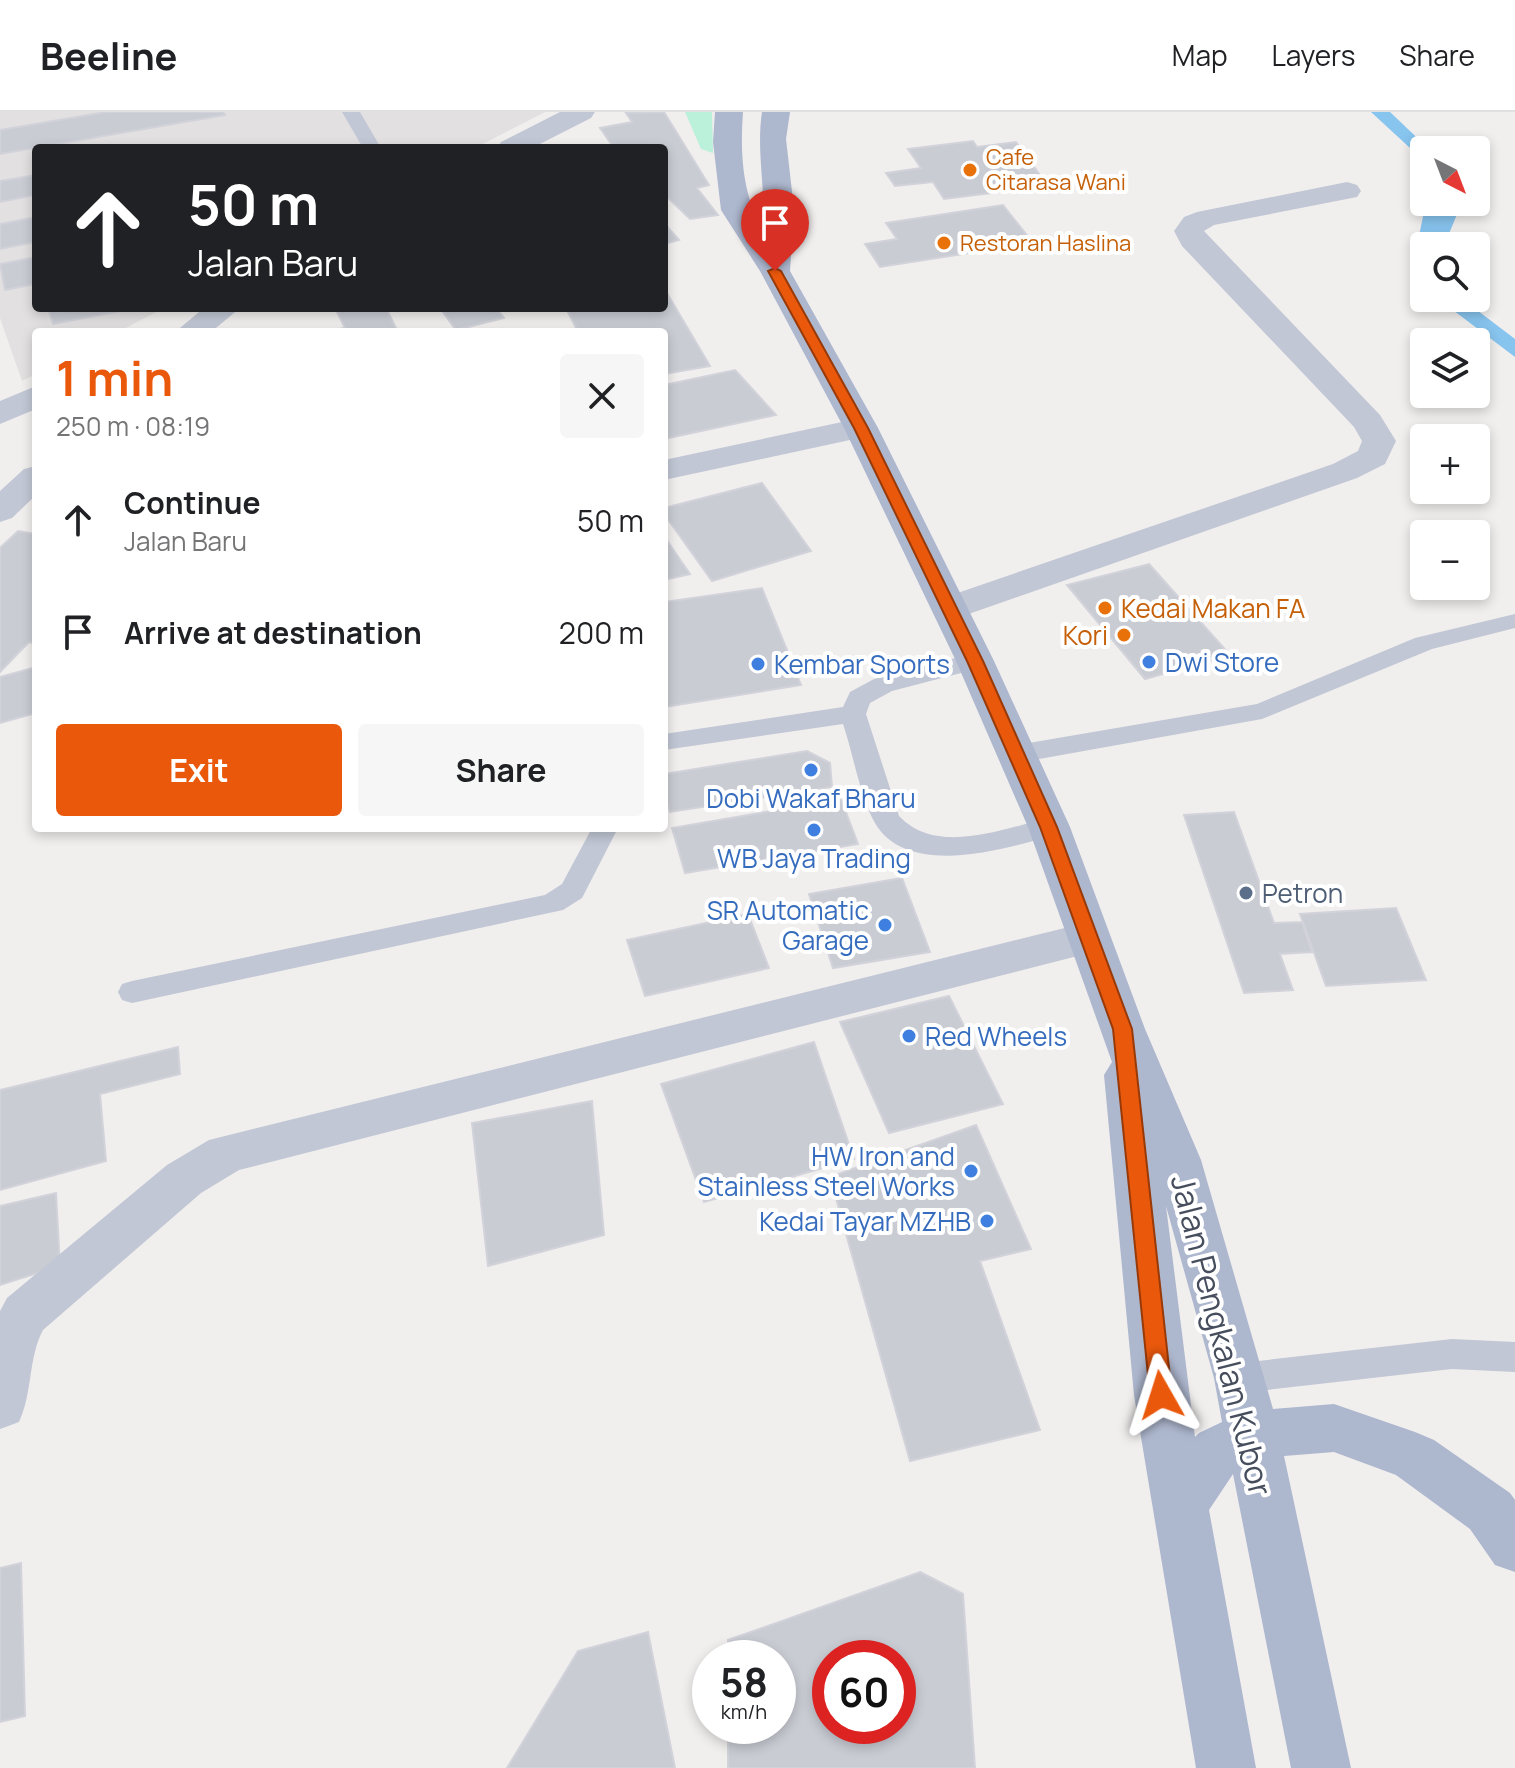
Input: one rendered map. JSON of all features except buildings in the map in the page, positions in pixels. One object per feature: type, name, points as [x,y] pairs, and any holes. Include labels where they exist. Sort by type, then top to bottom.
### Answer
[{"type":"main road","points":[[729,112],[727,142],[736,210],[775,271],[861,428],[975,661],[1049,827],[1122,1029]]},
{"type":"main road","points":[[775,271],[779,209],[772,139],[776,112]]},
{"type":"main road","name":"Jalan Pengkalan Kubor","points":[[1122,1029],[1177,1160],[1240,1378],[1321,1768]]},
{"type":"main road","name":"Jalan Pengkalan Kubor","points":[[1122,1029],[1161,1395],[1226,1768]]},
{"type":"main road","points":[[1180,1505],[1218,1450],[1251,1435],[1334,1428],[1415,1457],[1490,1511],[1515,1546]]},
{"type":"street","points":[[519,144],[579,112]]},
{"type":"street","points":[[950,608],[1330,476],[1373,457],[1379,441],[1368,422],[1193,240],[1189,231],[1194,223],[1207,218],[1347,191]]},
{"type":"street","points":[[196,328],[218,312]]},
{"type":"street","points":[[0,414],[32,398]]},
{"type":"street","points":[[668,469],[861,428]]},
{"type":"street","points":[[0,511],[32,480]]},
{"type":"street","points":[[0,1405],[11,1340],[25,1314],[184,1179],[226,1154],[1089,938]]},
{"type":"lane","points":[[351,112],[370,144]]},
{"type":"lane","points":[[1017,754],[1262,711],[1424,643],[1515,621]]},
{"type":"lane","points":[[975,661],[869,690],[859,698],[853,714],[887,820],[895,832],[909,842],[927,847],[947,847],[1049,827]]},
{"type":"lane","points":[[668,741],[853,714]]},
{"type":"lane","points":[[132,992],[553,903],[572,891],[603,832]]},
{"type":"lane","points":[[1240,1378],[1452,1354],[1515,1357]]},
{"type":"shaded area","points":[[0,112],[545,112],[483,144],[32,144],[32,312],[156,312],[126,328],[32,328],[32,376],[22,381],[0,318]]},
{"type":"green space","points":[[685,112],[712,112],[713,153],[701,149]]},
{"type":"water","points":[[1371,112],[1390,112],[1415,136],[1410,136],[1410,148]]},
{"type":"water","points":[[1423,216],[1456,216],[1450,232],[1420,232]]},
{"type":"water","points":[[1456,312],[1479,312],[1515,339],[1515,357],[1490,338],[1490,328],[1477,328]]},
{"type":"place","name":"Cafe Citarasa Wani","points":[[970,170]]},
{"type":"place","name":"Restoran Haslina","points":[[944,243]]},
{"type":"place","name":"Kedai Makan FA","points":[[1105,608]]},
{"type":"place","name":"Kori","points":[[1124,635]]},
{"type":"place","name":"Dwi Store","points":[[1149,662]]},
{"type":"place","name":"Kembar Sports","points":[[758,664]]},
{"type":"place","name":"Dobi Wakaf Bharu","points":[[811,770]]},
{"type":"place","name":"WB Jaya Trading","points":[[814,830]]},
{"type":"place","name":"Petron","points":[[1246,893]]},
{"type":"place","name":"SR Automatic Garage","points":[[885,925]]},
{"type":"place","name":"Red Wheels","points":[[909,1036]]},
{"type":"place","name":"HW Iron and Stainless Steel Works","points":[[971,1171]]},
{"type":"place","name":"Kedai Tayar MZHB","points":[[987,1221]]},
{"type":"route","points":[[775,271],[861,428],[975,661],[1049,827],[1122,1029],[1161,1395]]}]
